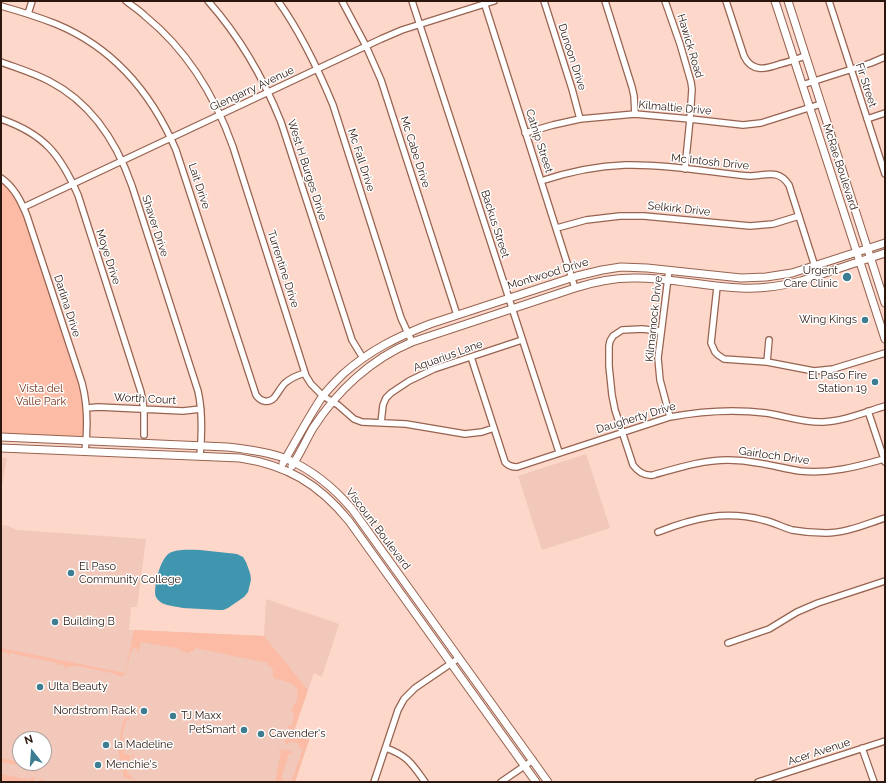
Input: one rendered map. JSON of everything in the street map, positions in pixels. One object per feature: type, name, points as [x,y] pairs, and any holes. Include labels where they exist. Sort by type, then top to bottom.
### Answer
[{"type":"main road","name":"McRae Boulevard","points":[[774,1],[885,339]]},
{"type":"main road","name":"McRae Boulevard","points":[[788,1],[885,302]]},
{"type":"main road","name":"Montwood Drive","points":[[280,468],[323,396],[337,380],[363,358],[408,332],[572,277],[595,271],[621,267],[647,268],[728,277],[755,278],[792,272],[885,243]]},
{"type":"main road","name":"Montwood Drive","points":[[289,471],[314,427],[332,402],[349,384],[394,350],[412,342],[599,281],[620,278],[644,278],[717,287],[771,287],[788,285],[885,253]]},
{"type":"main road","points":[[874,304],[885,302]]},
{"type":"main road","name":"Viscount Boulevard","points":[[1,437],[244,449],[286,459],[320,479],[345,501],[361,522],[548,782]]},
{"type":"main road","name":"Viscount Boulevard","points":[[1,448],[84,450],[240,458],[265,462],[289,471],[303,479],[322,493],[341,512],[353,527],[536,782]]},
{"type":"main road","points":[[353,527],[361,522]]},
{"type":"main road","points":[[403,597],[411,591]]},
{"type":"street","points":[[28,14],[32,1]]},
{"type":"street","name":"Turrentine Drive","points":[[126,1],[167,36],[179,50],[199,77],[220,115],[233,147],[305,373],[311,384],[323,396],[343,408],[359,421],[368,423],[406,424],[465,434],[482,432],[494,428]]},
{"type":"street","name":"West H Burges Drive","points":[[208,1],[242,44],[268,92],[281,122],[352,340],[363,358]]},
{"type":"street","name":"Mc Fall Drive","points":[[278,1],[302,38],[333,106],[401,318],[412,342]]},
{"type":"street","name":"Mc Cabe Drive","points":[[342,1],[366,46],[386,93],[457,315]]},
{"type":"street","name":"Backus Street","points":[[412,1],[559,452]]},
{"type":"street","name":"Glengarry Avenue","points":[[24,207],[391,34],[484,2],[494,1]]},
{"type":"street","name":"Dunoon Drive","points":[[544,1],[580,119]]},
{"type":"street","points":[[605,1],[632,87],[635,114]]},
{"type":"street","name":"Hawick Road","points":[[665,1],[691,82],[692,97],[684,169]]},
{"type":"street","points":[[726,1],[744,56],[752,65],[757,68],[766,69],[805,56]]},
{"type":"street","name":"Fir Street","points":[[829,1],[885,174]]},
{"type":"street","name":"Catnip Street","points":[[484,2],[575,288]]},
{"type":"street","name":"Lait Drive","points":[[1,6],[57,24],[100,49],[127,72],[147,97],[171,138],[186,178],[256,395],[261,400],[272,400],[286,382],[305,373]]},
{"type":"street","points":[[802,85],[871,63],[885,57]]},
{"type":"street","name":"Shaver Drive","points":[[1,62],[38,76],[61,88],[85,106],[110,137],[132,186],[196,384],[201,409],[202,428],[200,456]]},
{"type":"street","name":"Kilmaltie Drive","points":[[525,133],[580,119],[635,114],[753,125],[821,104]]},
{"type":"street","points":[[867,119],[885,113]]},
{"type":"street","name":"Moye Drive","points":[[1,120],[25,128],[36,135],[61,161],[78,195],[139,384],[144,409],[144,435]]},
{"type":"street","name":"Mc Intosh Drive","points":[[541,181],[573,172],[609,166],[639,165],[749,176],[776,174],[783,178],[789,185],[818,276]]},
{"type":"street","name":"Darlina Drive","points":[[1,178],[12,186],[24,207],[82,383],[87,408],[86,441],[84,450]]},
{"type":"street","name":"Selkirk Drive","points":[[557,228],[603,217],[632,215],[750,226],[773,224],[799,216]]},
{"type":"street","name":"Kilmarnock Drive","points":[[669,270],[661,331],[658,369],[662,391],[670,417]]},
{"type":"street","points":[[717,287],[711,339],[712,348],[722,358],[727,360],[767,362],[819,372],[885,353]]},
{"type":"street","name":"Gairloch Drive","points":[[661,331],[642,329],[622,330],[613,336],[609,346],[608,354],[610,381],[615,410],[633,466],[638,471],[650,475],[696,463],[727,460],[759,463],[790,470],[822,472],[852,468],[884,460]]},
{"type":"street","name":"Aquarius Lane","points":[[381,423],[384,402],[391,393],[409,381],[445,365],[522,340]]},
{"type":"street","points":[[767,362],[769,340]]},
{"type":"street","name":"Daugherty Drive","points":[[471,357],[505,462],[509,466],[513,467],[670,417],[701,412],[736,410],[775,414],[808,421],[823,422],[844,419],[885,406]]},
{"type":"street","name":"Worth Court","points":[[87,408],[98,407],[183,411],[201,409]]},
{"type":"street","points":[[868,411],[884,460]]},
{"type":"street","points":[[658,532],[698,519],[724,515],[751,517],[765,520],[803,532],[827,533],[840,532],[885,518]]},
{"type":"street","points":[[728,643],[769,629],[798,612],[818,603],[885,581]]},
{"type":"street","points":[[374,782],[398,710],[404,698],[415,688],[459,658]]},
{"type":"street","name":"Acer Avenue","points":[[758,782],[885,741]]},
{"type":"street","points":[[386,748],[396,752],[410,761],[425,782]]},
{"type":"street","points":[[862,748],[874,782]]},
{"type":"street","points":[[501,782],[533,760]]},
{"type":"shaded area","points":[[586,454],[610,528],[542,550],[518,476]]},
{"type":"shaded area","points":[[1,457],[7,458],[1,491]]},
{"type":"shaded area","points":[[1,525],[17,530],[146,539],[137,607],[131,607],[129,630],[264,636],[266,599],[339,624],[322,677],[314,673],[294,731],[310,737],[295,782],[1,781]]},
{"type":"green space","name":"Vista del Valle Park","points":[[1,181],[12,192],[24,214],[79,384],[83,400],[83,435],[78,439],[1,435]]},
{"type":"green space","points":[[134,630],[264,636],[308,690],[294,731],[310,737],[295,782],[291,782],[303,749],[299,748],[299,743],[289,741],[288,744],[286,744],[285,742],[286,739],[289,739],[291,729],[288,728],[288,725],[292,726],[294,712],[291,711],[296,702],[298,693],[295,686],[274,678],[273,670],[268,666],[268,663],[195,648],[194,651],[188,653],[181,651],[181,649],[141,642],[139,652],[138,649],[133,648],[131,651],[125,675],[121,677],[112,673],[77,666],[64,668],[64,665],[59,664],[57,667],[57,663],[10,653],[8,657],[8,653],[1,652],[1,648],[125,673]]},
{"type":"green space","points":[[127,718],[130,720],[126,720],[122,738],[125,740],[122,740],[121,747],[124,748],[124,754],[132,756],[134,753],[134,757],[130,757],[127,774],[132,775],[131,779],[139,782],[124,777],[118,748],[123,721]]},
{"type":"green space","points":[[278,749],[290,751],[292,754],[289,754],[281,778],[283,781],[280,780],[279,782],[275,782],[281,751]]},
{"type":"green space","points":[[1,758],[12,760],[12,764],[1,762]]},
{"type":"green space","points":[[1,774],[30,780],[31,777],[34,777],[34,781],[39,781],[40,779],[48,782],[4,782],[1,781]]},
{"type":"water","points":[[200,550],[237,554],[243,557],[251,579],[248,592],[244,597],[223,610],[183,608],[167,605],[159,601],[155,594],[157,579],[161,564],[169,553],[175,551]]},
{"type":"place","name":"Urgent Care Clinic","points":[[847,277]]},
{"type":"place","name":"Wing Kings","points":[[865,320]]},
{"type":"place","name":"El Paso Fire Station 19","points":[[875,382]]},
{"type":"place","name":"El Paso Community College","points":[[71,573]]},
{"type":"place","name":"Building B","points":[[55,622]]},
{"type":"place","name":"Ulta Beauty","points":[[40,687]]},
{"type":"place","name":"Nordstrom Rack","points":[[144,711]]},
{"type":"place","name":"TJ Maxx","points":[[173,716]]},
{"type":"place","name":"PetSmart","points":[[244,730]]},
{"type":"place","name":"Cavender's","points":[[261,734]]},
{"type":"place","name":"la Madeline","points":[[106,745]]},
{"type":"place","name":"Menchie's","points":[[98,765]]}]
